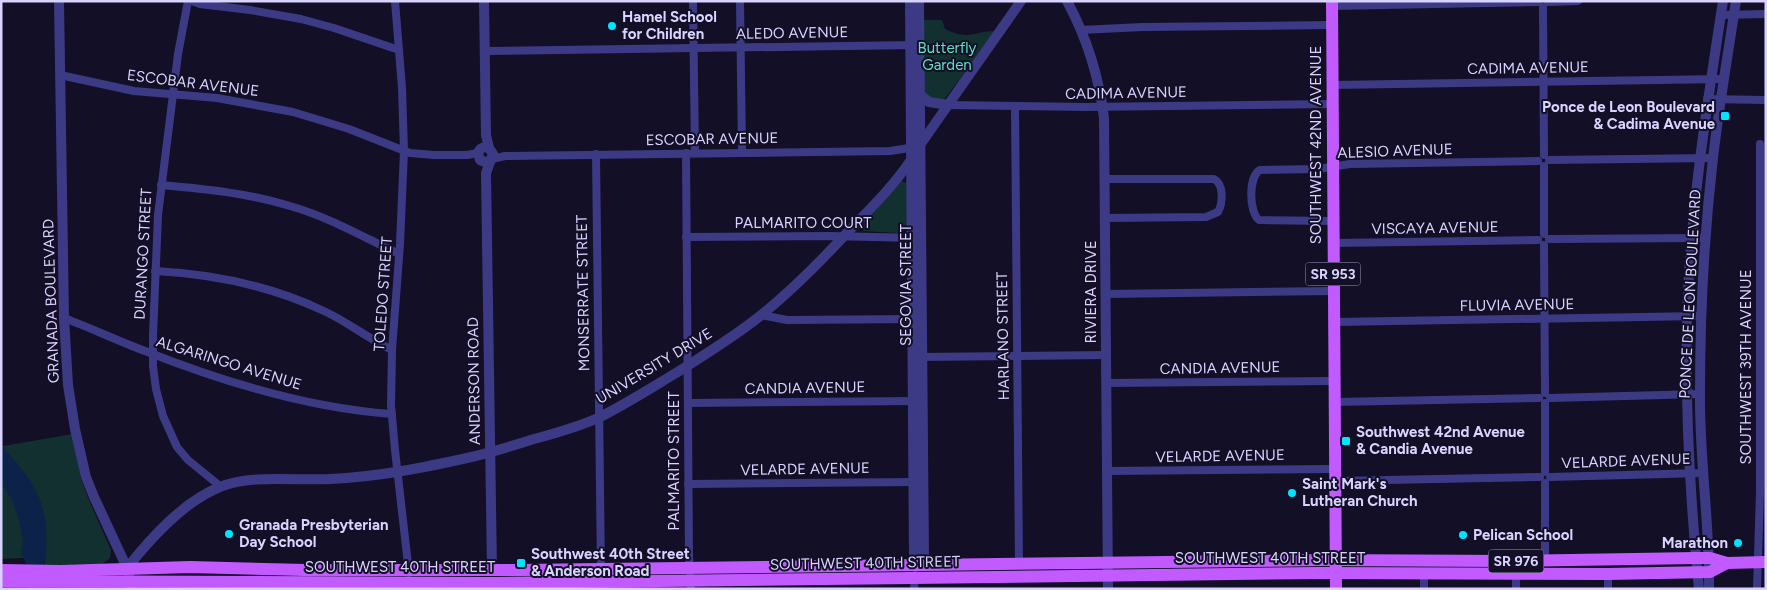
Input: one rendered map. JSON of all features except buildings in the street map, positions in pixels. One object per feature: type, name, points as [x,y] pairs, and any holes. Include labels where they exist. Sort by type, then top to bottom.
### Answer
[{"type":"main road","name":"SOUTHWEST 42ND AVENUE","points":[[1332,4],[1336,589]]},
{"type":"main road","name":"SOUTHWEST 40TH STREET","points":[[1,581],[21,576],[48,576],[127,568],[196,567],[305,570],[492,570],[1019,564],[1108,576],[1336,560],[1545,561],[1710,558],[1727,563],[1762,562]]},
{"type":"main road","name":"SOUTHWEST 40TH STREET","points":[[48,576],[131,586],[554,586],[601,582],[690,585],[914,584],[1108,576],[1703,572],[1727,563]]},
{"type":"main road","name":"SOUTHWEST 40TH STREET","points":[[1,570],[21,576]]},
{"type":"street","name":"GRANADA BOULEVARD","points":[[59,1],[64,318],[70,400],[82,463],[94,497],[127,568],[131,586]]},
{"type":"street","points":[[190,1],[300,19],[399,50]]},
{"type":"street","name":"DURANGO STREET","points":[[190,1],[181,40],[173,94],[157,226],[154,376],[166,424],[181,452],[220,486]]},
{"type":"street","name":"TOLEDO STREET","points":[[395,1],[403,102],[404,151],[400,254],[392,350],[392,414],[409,586]]},
{"type":"street","points":[[484,1],[485,155]]},
{"type":"street","points":[[693,1],[695,154]]},
{"type":"street","points":[[740,1],[742,152]]},
{"type":"street","name":"SEGOVIA STREET","points":[[910,1],[919,94],[915,147]]},
{"type":"street","name":"SEGOVIA STREET","points":[[914,584],[917,565],[924,560],[918,482],[915,147],[915,45],[919,1]]},
{"type":"street","name":"UNIVERSITY DRIVE","points":[[127,568],[153,537],[172,520],[199,498],[220,486],[250,480],[328,479],[398,472],[490,453],[598,418],[636,398],[761,315],[821,260],[885,195],[911,160],[915,147],[948,105],[1021,1]]},
{"type":"street","name":"RIVIERA DRIVE","points":[[1067,1],[1094,68],[1102,107],[1105,179],[1108,576]]},
{"type":"street","points":[[1332,4],[1543,3],[1578,1]]},
{"type":"street","name":"PONCE DE LEON BOULEVARD","points":[[1709,589],[1696,558],[1687,396],[1687,316],[1700,158],[1723,1]]},
{"type":"street","name":"PONCE DE LEON BOULEVARD","points":[[1698,589],[1710,558],[1703,473],[1700,394],[1705,238],[1720,99],[1736,1]]},
{"type":"street","points":[[1543,3],[1545,561]]},
{"type":"street","points":[[1721,15],[1766,14]]},
{"type":"street","points":[[1080,30],[1143,27],[1332,25]]},
{"type":"street","name":"ALEDO AVENUE","points":[[485,51],[915,45]]},
{"type":"street","name":"ESCOBAR AVENUE","points":[[60,74],[134,91],[236,100],[293,112],[348,129],[404,151],[427,155],[504,156],[887,151],[915,147]]},
{"type":"street","name":"CADIMA AVENUE","points":[[1333,85],[1724,79]]},
{"type":"street","points":[[919,94],[929,102],[948,105]]},
{"type":"street","points":[[1708,99],[1766,100]]},
{"type":"street","name":"CADIMA AVENUE","points":[[948,105],[1102,107],[1333,104]]},
{"type":"street","name":"HARLANO STREET","points":[[1015,107],[1019,564]]},
{"type":"street","name":"SOUTHWEST 39TH AVENUE","points":[[1757,589],[1762,562],[1760,508],[1763,351],[1760,144]]},
{"type":"street","name":"PALMARITO STREET","points":[[686,153],[690,585]]},
{"type":"street","name":"MONSERRATE STREET","points":[[596,154],[601,582]]},
{"type":"street","name":"ANDERSON ROAD","points":[[485,155],[492,586]]},
{"type":"street","name":"ALESIO AVENUE","points":[[1333,221],[1264,222],[1257,219],[1253,213],[1252,199],[1255,174],[1264,169],[1318,169],[1350,164],[1713,158]]},
{"type":"street","name":"SEGOVIA STREET","points":[[911,160],[916,238]]},
{"type":"street","points":[[1105,179],[1211,178],[1220,183],[1221,202],[1218,212],[1206,217],[1105,218]]},
{"type":"street","points":[[161,185],[223,191],[289,205],[340,224],[400,254]]},
{"type":"street","name":"PALMARITO COURT","points":[[686,237],[845,236],[916,238]]},
{"type":"street","name":"VISCAYA AVENUE","points":[[1333,243],[1705,238]]},
{"type":"street","points":[[155,271],[211,276],[258,286],[328,313],[375,342],[392,350]]},
{"type":"street","points":[[1106,294],[1333,291]]},
{"type":"street","points":[[761,315],[787,320],[917,319]]},
{"type":"street","name":"FLUVIA AVENUE","points":[[1334,322],[1701,316]]},
{"type":"street","name":"ALGARINGO AVENUE","points":[[64,318],[153,354],[216,376],[286,396],[354,410],[392,414]]},
{"type":"street","points":[[917,357],[1106,356]]},
{"type":"street","name":"CANDIA AVENUE","points":[[1106,382],[1334,381]]},
{"type":"street","points":[[1334,402],[1687,396],[1700,394]]},
{"type":"street","name":"CANDIA AVENUE","points":[[688,403],[918,401]]},
{"type":"street","name":"VELARDE AVENUE","points":[[1106,471],[1545,477],[1703,473]]},
{"type":"street","name":"VELARDE AVENUE","points":[[688,484],[918,482]]},
{"type":"street","points":[[1507,561],[1516,574],[1516,589]]},
{"type":"street","points":[[1424,574],[1424,589]]},
{"type":"street","points":[[1608,574],[1608,589]]},
{"type":"green space","name":"Butterfly Garden","points":[[922,20],[942,20],[945,29],[953,33],[966,35],[996,31],[943,101],[937,102],[923,92]]},
{"type":"green space","points":[[901,181],[907,183],[907,228],[898,233],[863,231],[863,225]]},
{"type":"green space","points":[[73,434],[81,479],[111,550],[110,558],[102,564],[43,565],[45,557],[1,559],[1,443],[3,446]]},
{"type":"water","points":[[1,445],[31,482],[38,494],[42,507],[47,537],[46,557],[42,571],[45,589],[26,589],[27,566],[21,552],[23,542],[19,520],[12,500],[1,483]]},
{"type":"place","name":"Hamel School for Children","points":[[612,26]]},
{"type":"place","name":"Ponce de Leon Boulevard & Cadima Avenue","points":[[1725,116]]},
{"type":"place","name":"Southwest 42nd Avenue & Candia Avenue","points":[[1346,441]]},
{"type":"place","name":"Saint Mark's Lutheran Church","points":[[1292,493]]},
{"type":"place","name":"Granada Presbyterian Day School","points":[[229,534]]},
{"type":"place","name":"Pelican School","points":[[1463,535]]},
{"type":"place","name":"Marathon","points":[[1738,543]]},
{"type":"place","name":"Southwest 40th Street & Anderson Road","points":[[521,563]]}]
